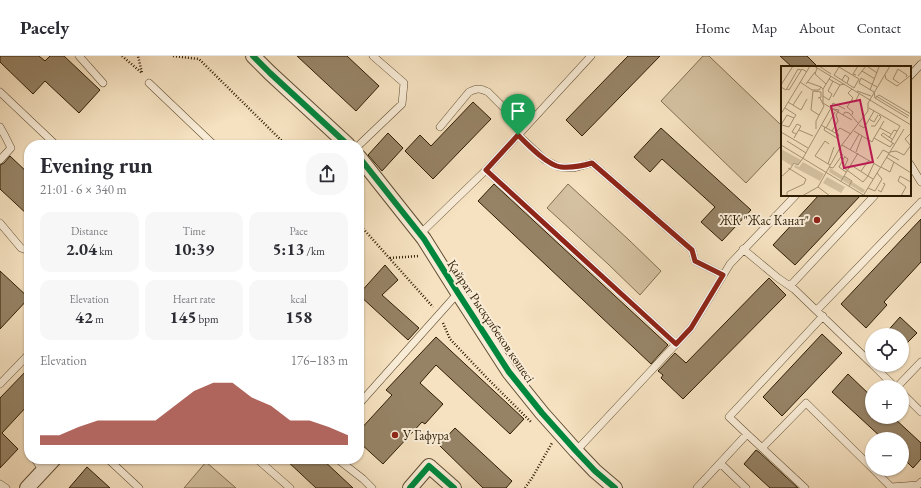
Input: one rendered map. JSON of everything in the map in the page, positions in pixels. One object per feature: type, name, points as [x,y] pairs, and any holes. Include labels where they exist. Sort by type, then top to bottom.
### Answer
[{"type":"street","points":[[253,56],[339,140]]},
{"type":"street","name":"Қайрат Рысқұлбеков көшесі","points":[[364,164],[420,234],[509,372],[542,413],[556,438],[576,451],[595,471],[615,488]]},
{"type":"street","points":[[27,488],[49,464]]},
{"type":"street","points":[[410,488],[429,466],[454,488]]},
{"type":"lane","points":[[79,56],[104,83]]},
{"type":"lane","points":[[364,140],[402,104],[404,84],[373,56]]},
{"type":"lane","points":[[420,234],[486,170],[591,56]]},
{"type":"lane","points":[[911,75],[921,64]]},
{"type":"lane","points":[[149,83],[209,140]]},
{"type":"lane","points":[[440,127],[469,92],[476,89],[482,89],[488,92],[524,128]]},
{"type":"lane","points":[[0,92],[51,140]]},
{"type":"lane","points":[[0,127],[11,148],[0,160]]},
{"type":"lane","points":[[518,135],[545,160],[559,167],[574,168],[592,163],[692,250],[695,261],[723,275]]},
{"type":"lane","points":[[911,166],[921,182]]},
{"type":"lane","points":[[486,170],[676,344]]},
{"type":"lane","points":[[576,451],[691,328],[730,264],[795,196]]},
{"type":"lane","points":[[790,286],[874,196]]},
{"type":"lane","points":[[816,310],[921,202]]},
{"type":"lane","points":[[0,223],[24,251]]},
{"type":"lane","points":[[743,249],[790,286],[823,316],[865,358]]},
{"type":"lane","points":[[364,398],[458,293]]},
{"type":"lane","points":[[805,488],[729,417],[823,316]]},
{"type":"lane","points":[[0,384],[24,359]]},
{"type":"lane","points":[[903,380],[921,362]]},
{"type":"lane","points":[[880,372],[888,380]]},
{"type":"lane","points":[[909,401],[921,412]]},
{"type":"lane","points":[[762,448],[806,403],[865,460]]},
{"type":"lane","points":[[697,488],[748,434]]},
{"type":"lane","points":[[720,463],[746,488]]},
{"type":"lane","points":[[38,464],[43,471]]},
{"type":"lane","points":[[113,464],[139,488]]},
{"type":"lane","points":[[263,464],[290,488]]},
{"type":"lane","points":[[345,464],[372,488]]},
{"type":"lane","points":[[881,476],[891,487],[918,484],[921,482]]},
{"type":"lane","points":[[0,484],[6,488]]},
{"type":"path","points":[[122,56],[142,73],[138,56]]},
{"type":"path","points":[[173,56],[199,59],[281,140]]},
{"type":"path","points":[[364,229],[439,314],[450,339],[536,427]]},
{"type":"path","points":[[390,258],[434,255]]},
{"type":"path","points":[[546,438],[556,438]]},
{"type":"path","points":[[524,488],[532,478],[556,438]]},
{"type":"shaded area","points":[[703,56],[709,56],[781,125],[781,146],[746,183],[661,101]]},
{"type":"shaded area","points":[[568,184],[661,271],[640,295],[547,208]]},
{"type":"shaded area","points":[[204,464],[208,464],[236,488],[184,488]]},
{"type":"building","points":[[0,56],[39,56],[45,61],[50,56],[64,56],[100,90],[79,113],[45,81],[33,94],[0,62]]},
{"type":"building","points":[[297,56],[347,56],[379,86],[356,111]]},
{"type":"building","points":[[628,56],[660,56],[582,136],[566,120]]},
{"type":"building","points":[[780,56],[807,56],[817,66],[791,66]]},
{"type":"building","points":[[473,102],[491,119],[433,179],[405,151],[420,135],[431,146]]},
{"type":"building","points":[[661,128],[751,210],[722,241],[701,222],[715,207],[662,159],[650,172],[634,157]]},
{"type":"building","points":[[388,133],[403,148],[382,171],[368,155]]},
{"type":"building","points":[[10,156],[24,169],[24,211],[0,189],[0,165]]},
{"type":"building","points":[[494,184],[668,345],[651,364],[478,201]]},
{"type":"building","name":"ЖК \"Жас Канат\"","points":[[818,196],[860,196],[795,265],[773,245]]},
{"type":"building","points":[[921,219],[921,262],[884,302],[887,305],[866,328],[841,304]]},
{"type":"building","points":[[385,265],[398,280],[382,295],[419,328],[408,340],[364,300],[364,288]]},
{"type":"building","points":[[0,271],[24,293],[24,303],[0,329]]},
{"type":"building","points":[[769,278],[786,295],[683,399],[661,378],[663,375],[658,371],[675,353],[686,363]]},
{"type":"building","points":[[900,317],[917,333],[909,341],[909,328],[890,328]]},
{"type":"building","points":[[822,334],[842,353],[782,416],[763,397]]},
{"type":"building","points":[[436,337],[524,419],[510,434],[436,365],[420,383],[443,404],[425,424],[422,422],[383,464],[364,447],[364,426],[392,395],[386,390]]},
{"type":"building","points":[[24,373],[24,409],[2,433],[18,449],[0,468],[0,398]]},
{"type":"building","points":[[848,374],[865,390],[865,422],[832,392]]},
{"type":"building","points":[[867,424],[901,424],[921,443],[921,459],[913,468],[909,464],[909,432],[875,432]]},
{"type":"building","points":[[455,428],[512,481],[506,488],[483,488],[439,445]]},
{"type":"building","points":[[756,450],[798,488],[770,488],[744,464]]},
{"type":"building","points":[[290,464],[327,464],[353,488],[316,488]]},
{"type":"building","points":[[87,467],[110,488],[69,488]]},
{"type":"cycle path","points":[[253,56],[343,140]]},
{"type":"cycle path","points":[[364,163],[424,239],[509,372],[542,413],[576,451],[595,471],[615,488]]},
{"type":"cycle path","points":[[410,488],[429,466],[454,488]]},
{"type":"place","name":"ЖК \"Жас Канат\"","points":[[817,220]]},
{"type":"place","name":"У Гафура","points":[[395,435]]},
{"type":"route","points":[[518,135],[545,160],[559,167],[574,168],[592,163],[692,250],[695,261],[723,275],[691,328],[676,344],[486,170],[518,135]]}]
